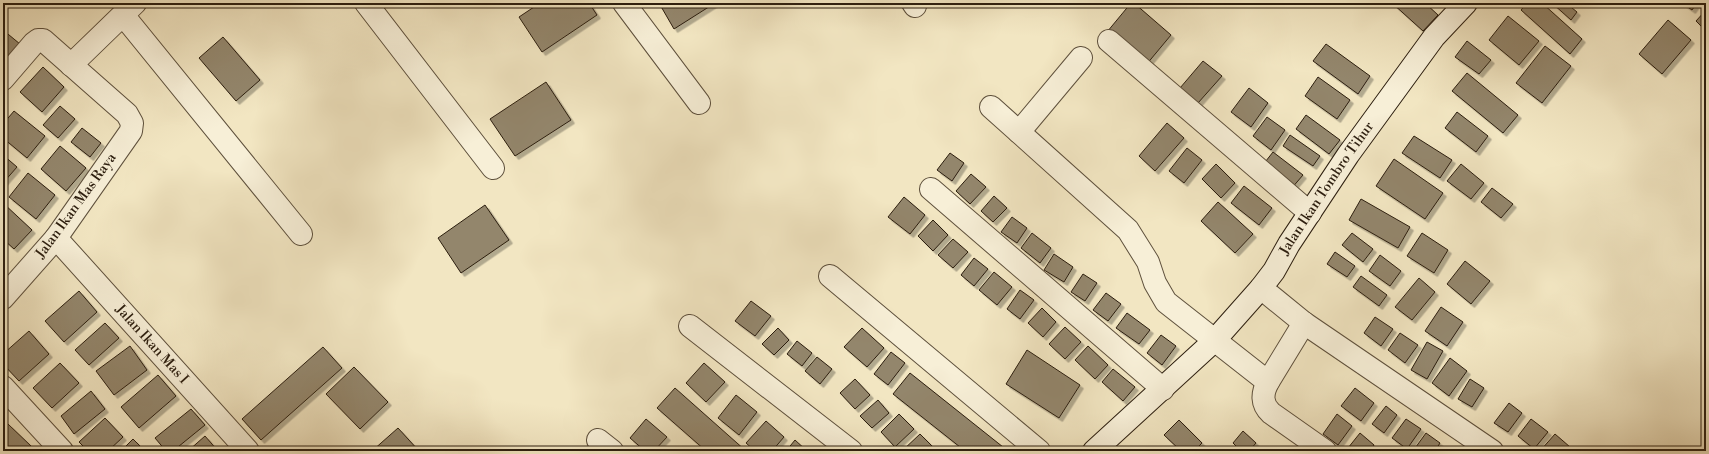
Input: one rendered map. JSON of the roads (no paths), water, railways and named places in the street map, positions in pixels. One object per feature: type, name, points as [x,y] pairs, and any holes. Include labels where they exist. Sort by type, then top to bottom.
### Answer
[{"type":"street","points":[[366,3],[493,168]]},
{"type":"street","points":[[624,3],[699,103]]},
{"type":"street","name":"Jalan Ikan Tombro Tihur","points":[[1094,451],[1214,341],[1274,272],[1289,244],[1348,155],[1373,123],[1430,43],[1466,3]]},
{"type":"street","points":[[3,79],[34,43],[40,39],[45,41],[71,65],[129,9],[301,234]]},
{"type":"street","points":[[1110,42],[1310,213]]},
{"type":"street","points":[[1019,132],[1081,58]]},
{"type":"street","name":"Jalan Ikan Mas Raya","points":[[3,298],[56,238],[131,131],[132,123],[127,114],[71,65]]},
{"type":"street","points":[[991,107],[1128,230],[1148,262],[1155,283],[1166,302],[1268,382]]},
{"type":"street","points":[[931,189],[1163,389]]},
{"type":"street","name":"Jalan Ikan Mas I","points":[[56,238],[248,451]]},
{"type":"street","points":[[830,276],[1039,451]]},
{"type":"street","points":[[1260,288],[1304,323],[1492,451]]},
{"type":"street","points":[[1304,323],[1268,382],[1263,396],[1268,410],[1325,451]]},
{"type":"street","points":[[690,326],[851,451]]},
{"type":"street","points":[[3,387],[62,451]]}]
